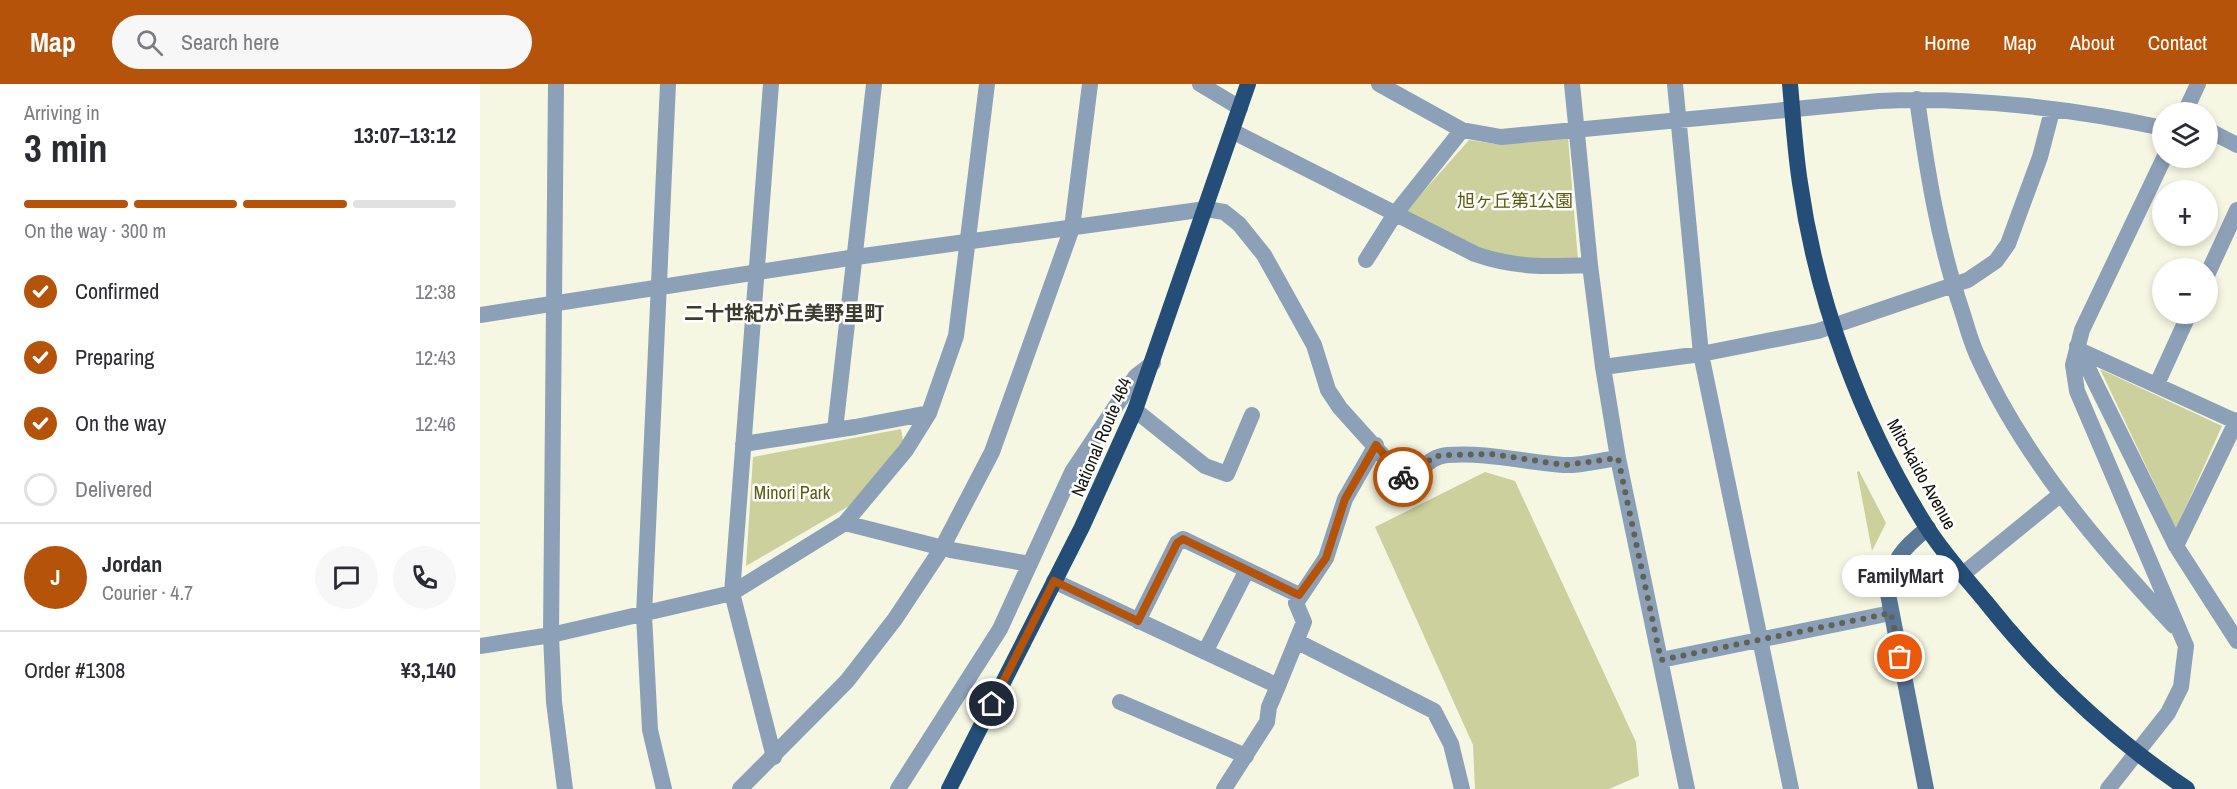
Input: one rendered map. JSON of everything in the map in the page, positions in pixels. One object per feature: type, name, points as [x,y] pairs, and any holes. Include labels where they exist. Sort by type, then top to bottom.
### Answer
[{"type":"highway","name":"National Route 464","points":[[949,789],[1108,474],[1136,410],[1248,84]]},
{"type":"highway","name":"Mito-kaido Avenue","points":[[1790,84],[1805,213],[1834,327],[1869,420],[1891,466],[1928,528],[1963,574],[2005,627],[2057,684],[2136,753],[2187,789]]},
{"type":"main road","points":[[1926,789],[1888,594],[1891,570],[1906,545],[1928,528]]},
{"type":"street","points":[[556,84],[551,635],[554,702],[565,789]]},
{"type":"street","points":[[664,789],[650,730],[644,615],[668,84]]},
{"type":"street","points":[[771,84],[732,593],[774,757]]},
{"type":"street","points":[[835,430],[874,84]]},
{"type":"street","points":[[480,646],[551,635],[732,593],[845,523],[906,450],[929,412],[956,336],[987,84]]},
{"type":"street","points":[[740,789],[847,681],[895,619],[942,548],[992,452],[1072,228],[1090,84]]},
{"type":"street","points":[[1200,84],[1240,108]]},
{"type":"street","points":[[1379,84],[1462,130],[1501,137],[1917,99],[1945,99],[2052,111],[2152,126]]},
{"type":"street","points":[[1572,84],[1590,265],[1603,367],[1618,458],[1687,789]]},
{"type":"street","points":[[1675,84],[1701,354],[1791,789]]},
{"type":"street","points":[[2189,102],[2195,85]]},
{"type":"street","points":[[1917,99],[1939,236],[1976,354],[2005,411],[2034,458],[2138,588],[2183,636]]},
{"type":"street","points":[[1603,367],[1701,354],[1834,327],[1953,285],[1985,270],[2003,252],[2033,176],[2052,111]]},
{"type":"street","points":[[1366,260],[1395,214],[1462,130]]},
{"type":"street","points":[[1232,131],[1475,254],[1499,263],[1526,267],[1590,265]]},
{"type":"street","points":[[2218,135],[2237,145]]},
{"type":"street","points":[[2108,789],[2169,713],[2181,687],[2186,646],[2077,391],[2073,365],[2078,348],[2159,168]]},
{"type":"street","points":[[480,315],[856,257],[1206,209],[1224,212],[1239,224],[1264,255],[1314,345],[1328,390],[1340,408],[1404,478],[1411,477],[1433,457],[1445,455],[1491,454],[1565,465],[1618,458]]},
{"type":"street","points":[[2215,258],[2237,210]]},
{"type":"street","points":[[2157,384],[2184,324]]},
{"type":"street","points":[[2078,348],[2237,421],[2176,546]]},
{"type":"street","points":[[2078,348],[2176,546],[2237,641]]},
{"type":"street","points":[[898,789],[1000,629],[1071,472],[1136,376],[1153,363]]},
{"type":"street","points":[[1136,410],[1205,466],[1227,474],[1252,415]]},
{"type":"street","points":[[743,444],[835,430],[929,412]]},
{"type":"street","points":[[1224,789],[1268,722],[1269,707],[1298,642],[1304,622],[1296,603],[1299,595],[1326,558],[1345,499],[1376,445]]},
{"type":"street","points":[[1963,574],[2061,494]]},
{"type":"street","points":[[845,523],[942,548],[1030,564]]},
{"type":"street","points":[[1138,621],[1177,543],[1183,539],[1299,595]]},
{"type":"street","points":[[1206,652],[1247,570]]},
{"type":"street","points":[[1054,581],[1278,686]]},
{"type":"street","points":[[1661,660],[1891,613]]},
{"type":"street","points":[[1298,642],[1434,711],[1451,744],[1462,789]]},
{"type":"street","points":[[1120,702],[1246,756]]},
{"type":"green space","name":"旭ヶ丘第1公園","points":[[1568,137],[1578,260],[1494,256],[1406,211],[1469,140],[1496,144]]},
{"type":"green space","points":[[2100,369],[2222,426],[2176,529]]},
{"type":"green space","name":"Minori Park","points":[[901,429],[904,445],[849,506],[746,566],[753,457]]},
{"type":"green space","points":[[1859,471],[1886,523],[1872,551],[1857,472]]},
{"type":"green space","points":[[1485,472],[1515,481],[1636,742],[1639,776],[1609,789],[1475,789],[1473,745],[1375,527]]},
{"type":"way so far","points":[[1403,477],[1411,477],[1433,457],[1445,455],[1491,454],[1565,465],[1618,458],[1661,660],[1877,614],[1891,613],[1900,657]]},
{"type":"place","name":"FamilyMart","points":[[1900,657]]},
{"type":"district","name":"二十世紀が丘美野里町","points":[[784,312]]},
{"type":"route","points":[[992,704],[1054,581],[1138,621],[1177,543],[1183,539],[1299,595],[1326,558],[1345,499],[1376,445],[1403,477]]}]
